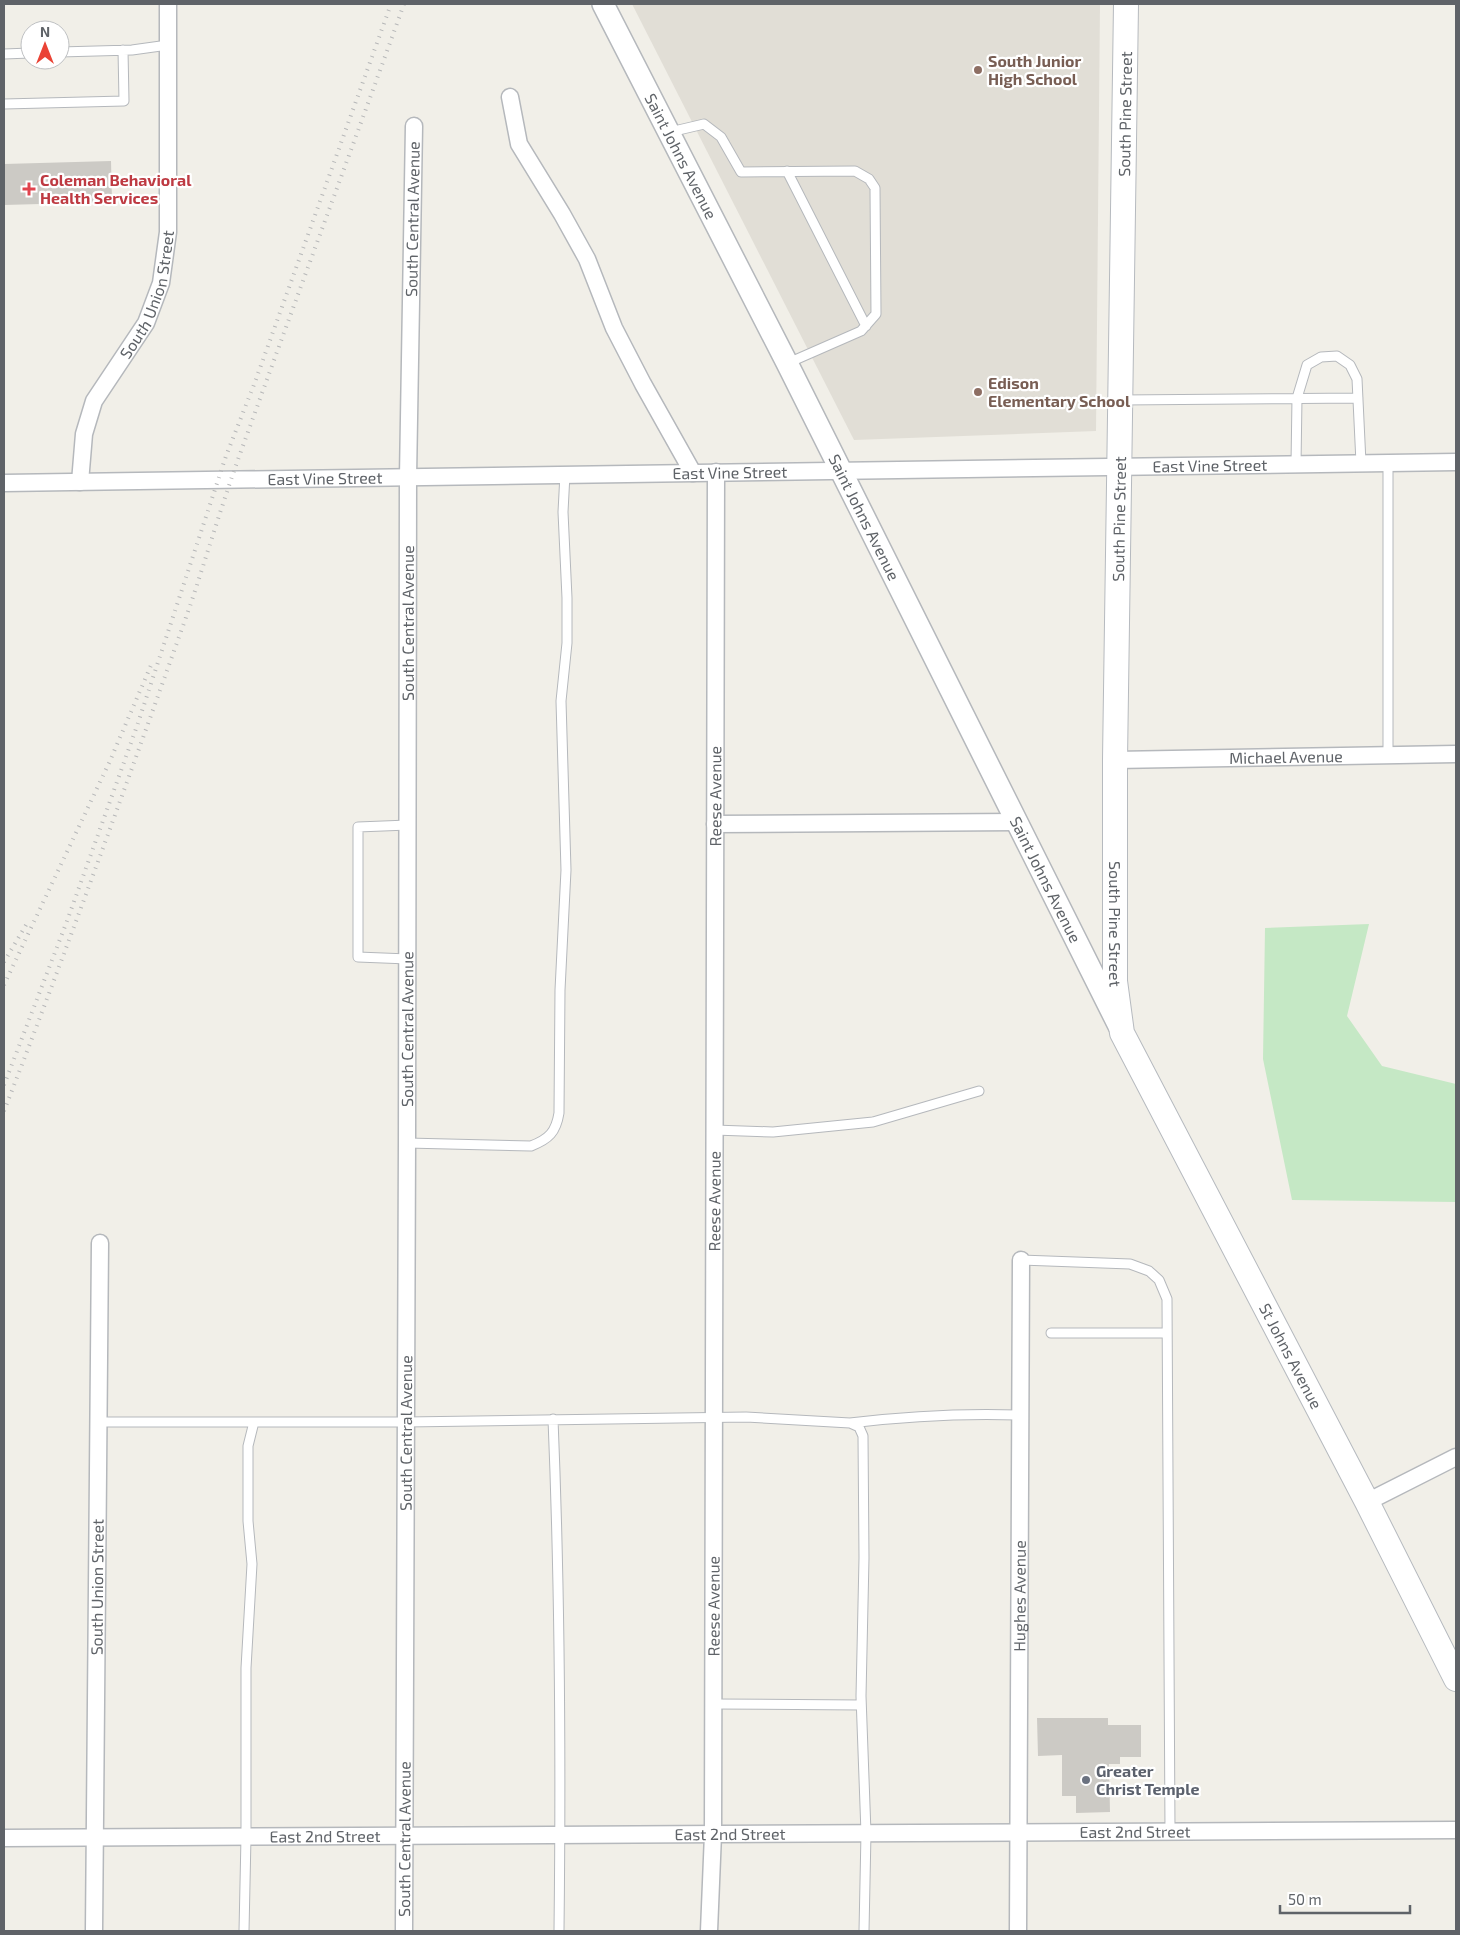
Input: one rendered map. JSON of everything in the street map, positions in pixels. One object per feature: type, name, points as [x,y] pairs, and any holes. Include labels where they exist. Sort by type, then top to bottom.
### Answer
[{"type":"main road","name":"South Pine Street","points":[[1122,1033],[1115,981],[1115,760],[1126,4]]},
{"type":"main road","name":"St Johns Avenue","points":[[1122,1033],[1367,1502],[1456,1679]]},
{"type":"street","name":"South Union Street","points":[[80,482],[84,434],[94,401],[146,324],[161,283],[168,232],[168,4]]},
{"type":"street","name":"Saint Johns Avenue","points":[[603,4],[787,364],[1122,1033]]},
{"type":"street","points":[[510,97],[519,144],[562,214],[586,259],[614,328],[643,384],[694,473]]},
{"type":"street","name":"South Central Avenue","points":[[404,1931],[408,477],[414,126]]},
{"type":"street","name":"East Vine Street","points":[[4,483],[1456,462]]},
{"type":"street","name":"Reese Avenue","points":[[709,1931],[713,1834],[716,472]]},
{"type":"street","name":"Michael Avenue","points":[[1115,760],[1456,754]]},
{"type":"street","points":[[715,824],[1017,822]]},
{"type":"street","name":"South Union Street","points":[[94,1931],[100,1243]]},
{"type":"street","name":"Hughes Avenue","points":[[1018,1931],[1020,1832],[1021,1260]]},
{"type":"street","points":[[1367,1502],[1456,1457]]},
{"type":"street","name":"East 2nd Street","points":[[4,1838],[1456,1830]]},
{"type":"lane","points":[[70,52],[123,50],[168,45]]},
{"type":"lane","points":[[4,104],[124,101],[123,50]]},
{"type":"lane","points":[[4,54],[20,53]]},
{"type":"lane","points":[[669,132],[704,124],[721,138],[741,172],[855,171],[869,179],[876,188],[876,314],[863,328],[787,364]]},
{"type":"lane","points":[[787,171],[863,328]]},
{"type":"lane","points":[[1296,464],[1297,398],[1307,366],[1321,357],[1337,356],[1350,365],[1357,379],[1361,463]]},
{"type":"lane","points":[[1121,400],[1358,398]]},
{"type":"lane","points":[[1388,463],[1388,755]]},
{"type":"lane","points":[[407,1143],[531,1146],[551,1135],[557,1126],[559,1113],[560,990],[566,870],[561,701],[567,643],[563,512],[565,474]]},
{"type":"lane","points":[[408,826],[358,827],[358,957],[408,959]]},
{"type":"lane","points":[[714,1130],[773,1132],[873,1122],[979,1091]]},
{"type":"lane","points":[[1021,1260],[1130,1264],[1149,1271],[1159,1280],[1167,1298],[1170,1831]]},
{"type":"lane","points":[[1051,1333],[1167,1333]]},
{"type":"lane","points":[[99,1422],[406,1422],[746,1417],[850,1423],[904,1416],[1021,1415]]},
{"type":"lane","points":[[553,1419],[558,1555],[560,1698],[559,1931]]},
{"type":"lane","points":[[244,1931],[246,1668],[252,1564],[248,1521],[248,1446],[254,1422]]},
{"type":"lane","points":[[850,1423],[859,1427],[863,1436],[864,1558],[861,1705],[866,1833],[864,1931]]},
{"type":"lane","points":[[713,1704],[861,1705]]},
{"type":"shaded area","points":[[632,4],[1100,4],[1096,431],[854,440]]},
{"type":"green space","points":[[1369,924],[1347,1016],[1382,1066],[1456,1084],[1456,1202],[1292,1200],[1263,1059],[1265,928]]},
{"type":"building","points":[[111,161],[112,202],[4,205],[4,164]]},
{"type":"building","name":"Greater Christ Temple","points":[[1037,1718],[1108,1718],[1108,1725],[1141,1725],[1141,1757],[1120,1757],[1120,1764],[1109,1764],[1110,1812],[1076,1813],[1076,1796],[1062,1796],[1062,1755],[1038,1756]]},
{"type":"railway","points":[[4,1085],[67,921],[137,726],[226,456],[255,382],[391,4]]},
{"type":"railway","points":[[4,1111],[122,796],[190,606],[240,454],[404,4]]},
{"type":"railway","points":[[4,985],[109,763],[152,663]]},
{"type":"railway","points":[[4,962],[26,925]]},
{"type":"place","name":"South Junior High School","points":[[978,70]]},
{"type":"place","name":"Coleman Behavioral Health Services","points":[[29,189]]},
{"type":"place","name":"Edison Elementary School","points":[[978,392]]},
{"type":"place","name":"Greater Christ Temple","points":[[1086,1780]]}]
